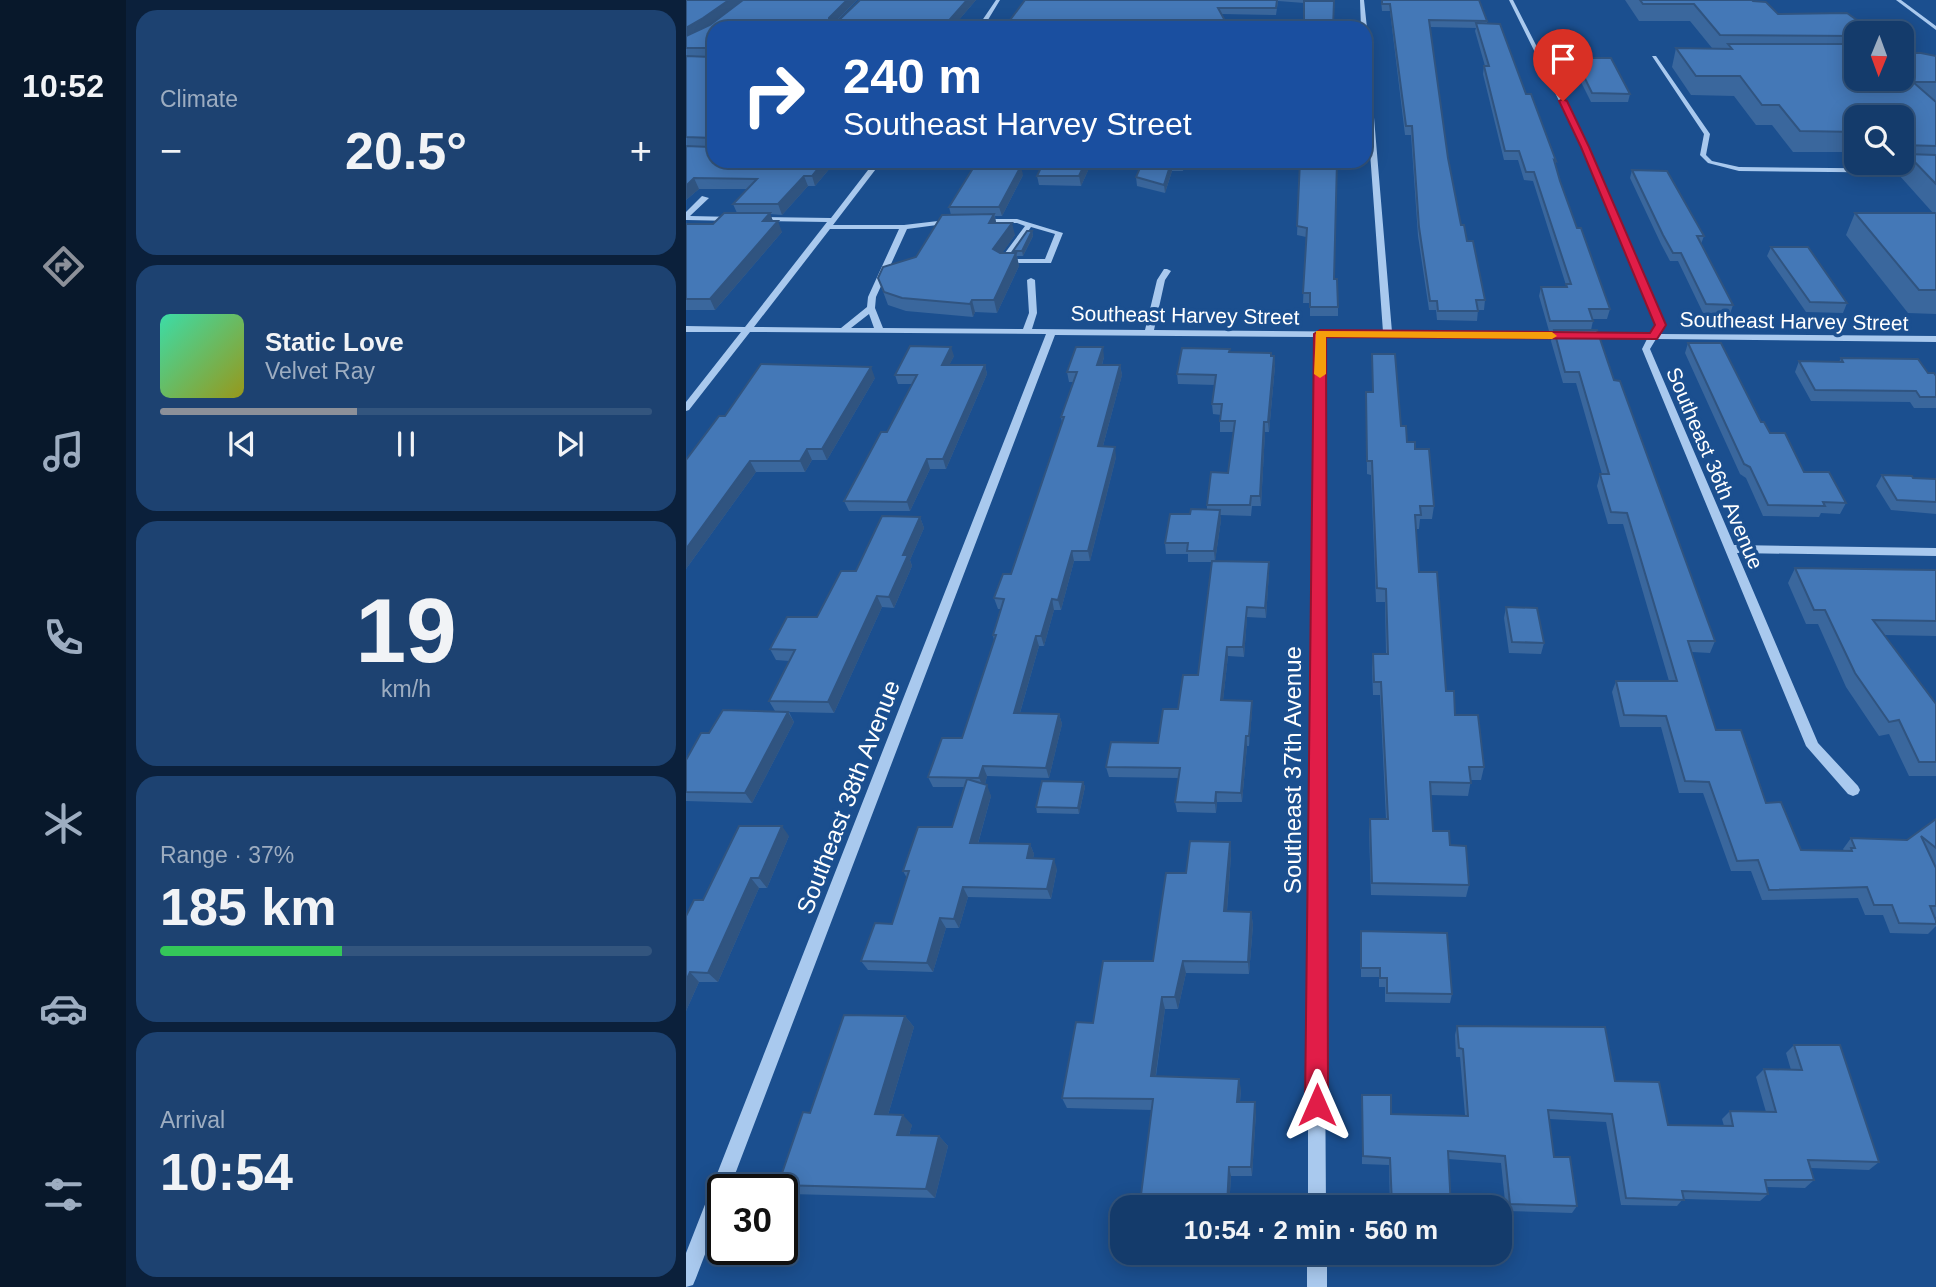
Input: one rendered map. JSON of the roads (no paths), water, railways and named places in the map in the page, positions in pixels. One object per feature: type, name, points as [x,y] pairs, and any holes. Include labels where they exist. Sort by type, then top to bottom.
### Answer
[{"type":"street","points":[[984,21],[998,0]]},
{"type":"street","points":[[1362,0],[1364,21]]},
{"type":"street","name":"Southeast 36th Avenue","points":[[1511,0],[1596,172],[1660,325],[1646,349],[1814,747],[1853,790]]},
{"type":"street","points":[[1898,0],[1936,28]]},
{"type":"street","points":[[1665,57],[1654,57],[1707,134],[1703,155],[1710,162],[1738,169],[1936,170]]},
{"type":"street","points":[[1372,134],[1388,334]]},
{"type":"street","points":[[686,408],[873,168]]},
{"type":"street","points":[[686,217],[705,198]]},
{"type":"street","points":[[686,217],[740,219]]},
{"type":"street","points":[[753,219],[904,228],[954,221],[1017,221],[1059,233],[1048,261],[1003,261],[1029,225]]},
{"type":"street","points":[[871,308],[872,297],[904,228]]},
{"type":"street","points":[[1027,331],[1034,313],[1031,280]]},
{"type":"street","name":"Southeast Harvey Street","points":[[686,329],[1936,339]]},
{"type":"street","name":"Southeast 38th Avenue","points":[[686,1279],[1052,331]]},
{"type":"street","name":"Southeast 37th Avenue","points":[[1317,1195],[1320,334]]},
{"type":"street","points":[[1730,549],[1936,552]]},
{"type":"street","points":[[1317,1265],[1317,1287]]},
{"type":"lane","points":[[1149,332],[1161,280],[1167,271]]},
{"type":"lane","points":[[844,329],[871,308],[879,330]]}]
